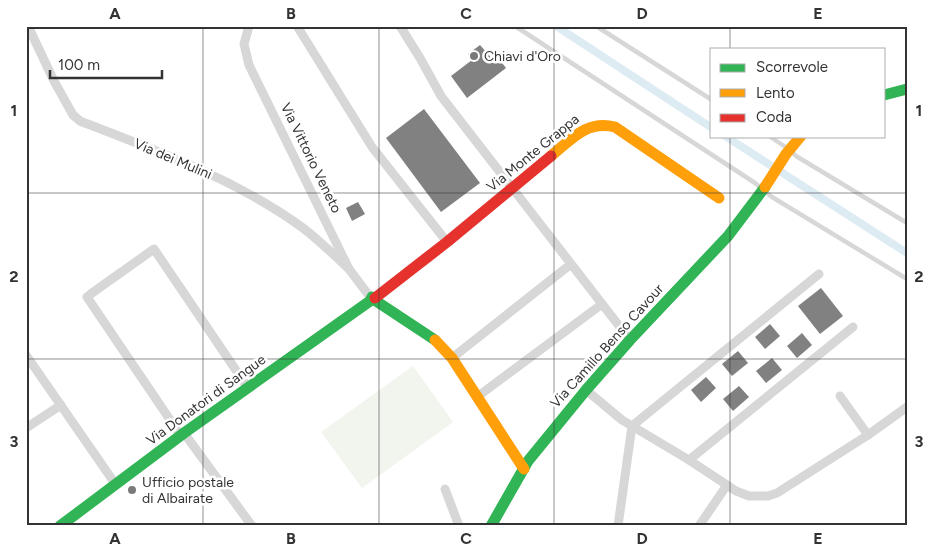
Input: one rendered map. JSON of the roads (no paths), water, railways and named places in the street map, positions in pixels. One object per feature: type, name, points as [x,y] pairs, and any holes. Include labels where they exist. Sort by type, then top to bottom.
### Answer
[{"type":"street","name":"Via dei Mulini","points":[[28,26],[54,81],[73,115],[80,121],[187,163],[228,183],[302,227],[349,269]]},
{"type":"street","name":"Via Vittorio Veneto","points":[[249,26],[244,39],[244,50],[249,66],[349,269],[373,299],[434,339],[452,358],[524,469]]},
{"type":"street","points":[[297,26],[372,147],[447,242]]},
{"type":"street","points":[[400,26],[441,96],[630,340]]},
{"type":"street","points":[[886,94],[907,89]]},
{"type":"street","name":"Via Monte Grappa","points":[[373,299],[447,242],[586,128],[599,124],[615,127],[719,198]]},
{"type":"street","name":"Via Camillo Benso Cavour","points":[[490,526],[528,461],[630,340],[728,236],[764,190],[788,152],[799,138]]},
{"type":"street","points":[[248,388],[154,249],[87,296],[183,434],[252,526]]},
{"type":"street","points":[[452,358],[571,264]]},
{"type":"street","points":[[618,526],[632,426],[819,274]]},
{"type":"street","name":"Via Donatori di Sangue","points":[[60,526],[183,434],[373,299]]},
{"type":"street","points":[[478,397],[602,304]]},
{"type":"street","points":[[689,460],[853,327]]},
{"type":"street","points":[[26,355],[116,485]]},
{"type":"street","points":[[586,390],[622,420],[736,491],[749,496],[768,496],[777,493],[868,435],[907,407]]},
{"type":"street","points":[[840,396],[868,435]]},
{"type":"street","points":[[26,428],[61,405]]},
{"type":"street","points":[[699,526],[727,485]]},
{"type":"street","points":[[445,489],[459,526]]},
{"type":"lane","points":[[516,26],[772,197],[907,279]]},
{"type":"lane","points":[[596,26],[710,99]]},
{"type":"lane","points":[[771,138],[788,152],[907,223]]},
{"type":"waterway","points":[[556,26],[710,127]]},
{"type":"waterway","points":[[728,138],[907,253]]},
{"type":"place","name":"Chiavi d'Oro","points":[[474,56]]},
{"type":"place","name":"Ufficio postale di Albairate","points":[[132,490]]}]
